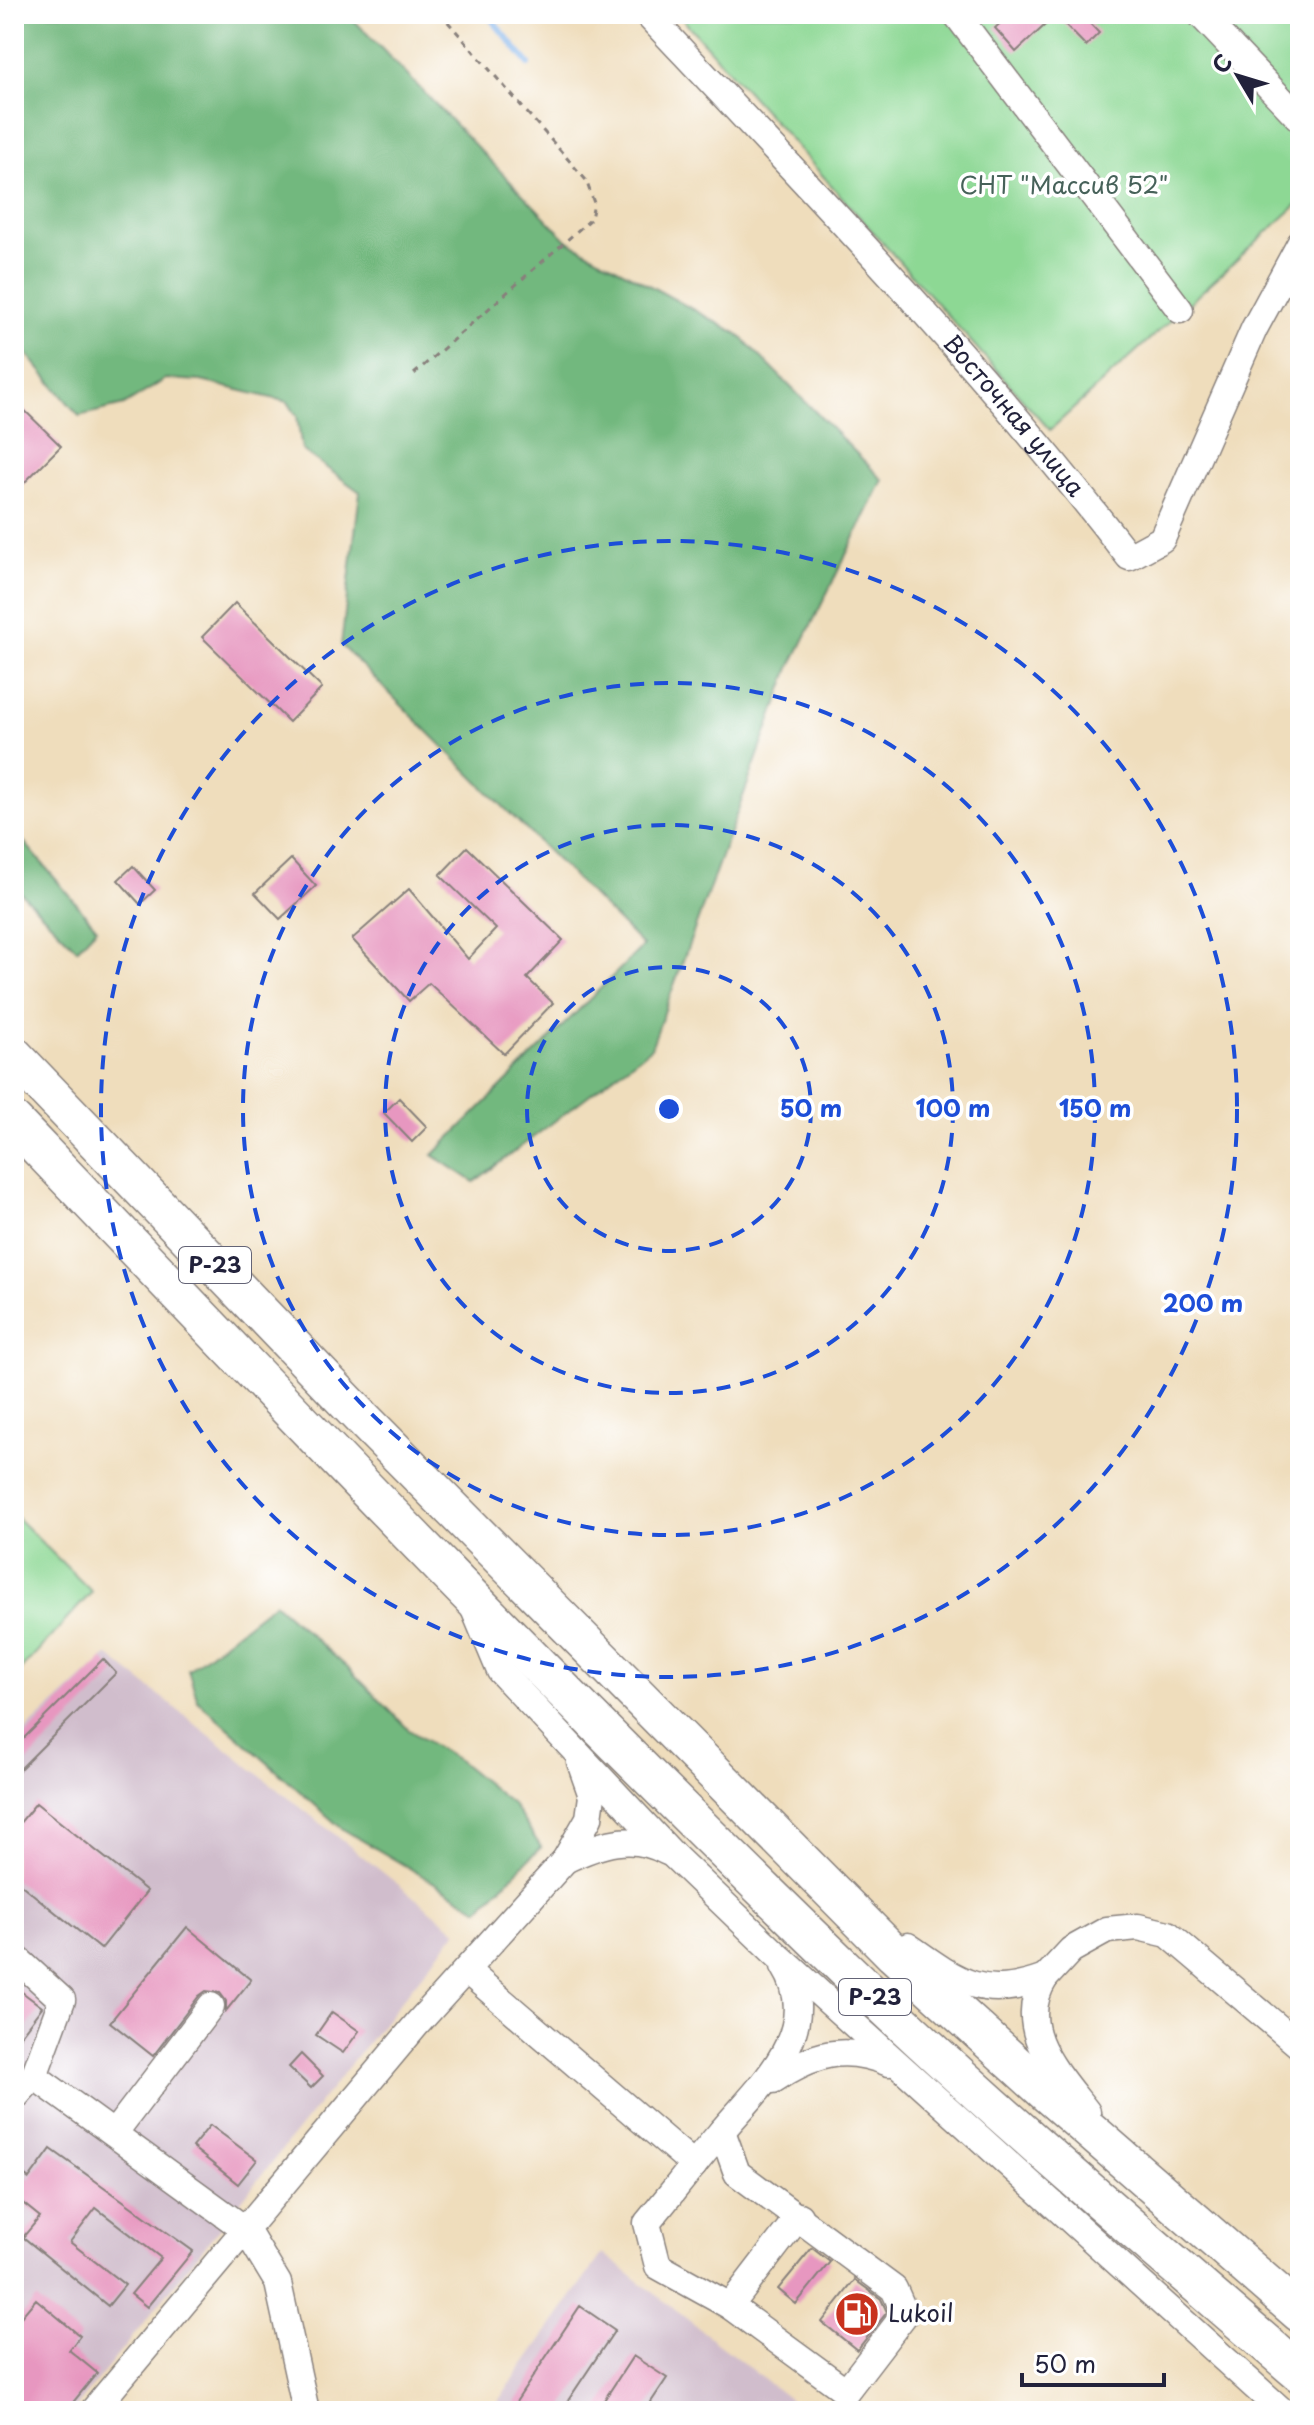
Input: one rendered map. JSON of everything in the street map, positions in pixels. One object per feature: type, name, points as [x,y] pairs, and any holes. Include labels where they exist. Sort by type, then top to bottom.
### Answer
[{"type":"highway","name":"Р-23","points":[[14,1056],[359,1415],[894,1954],[1132,2168],[1300,2313]]},
{"type":"highway","name":"Р-23","points":[[14,1122],[470,1599],[863,1986],[1019,2129],[1300,2373]]},
{"type":"street","name":"Восточная улица","points":[[647,14],[805,180],[1045,448],[1129,557],[1162,539],[1254,329],[1300,244]]},
{"type":"street","points":[[956,14],[1180,310]]},
{"type":"street","points":[[1200,14],[1300,119]]},
{"type":"street","points":[[470,1599],[500,1671],[674,1856],[775,1953],[1281,2411]]},
{"type":"street","points":[[93,2411],[466,1970],[565,1860],[589,1818],[592,1796],[574,1751]]},
{"type":"street","points":[[565,1860],[592,1847],[622,1841],[649,1842],[674,1856]]},
{"type":"street","points":[[834,1895],[953,1978],[977,1988],[1001,1991],[1045,1978]]},
{"type":"street","points":[[1132,2168],[1053,2068],[1036,2039],[1036,1992],[1071,1950],[1107,1930],[1138,1927],[1168,1934],[1300,2046]]},
{"type":"street","points":[[722,2131],[737,2173],[894,2289],[905,2314],[846,2391],[730,2306],[658,2266],[647,2223],[722,2131],[760,2088],[786,2054],[797,2018],[797,1992],[775,1953]]},
{"type":"street","points":[[14,1956],[62,2000],[34,2076],[14,2098]]},
{"type":"street","points":[[466,1970],[694,2165]]},
{"type":"street","points":[[115,2132],[211,2006]]},
{"type":"street","points":[[760,2088],[814,2056],[865,2053],[903,2069]]},
{"type":"street","points":[[34,2076],[246,2230],[278,2283],[306,2411]]},
{"type":"street","points":[[730,2306],[799,2216]]},
{"type":"path","points":[[414,374],[591,219],[594,203],[586,180],[441,14]]},
{"type":"shaded area","points":[[108,1655],[457,1931],[73,2411],[14,2411],[14,1741]]},
{"type":"shaded area","points":[[603,2253],[804,2411],[491,2411]]},
{"type":"green space","points":[[14,14],[348,14],[568,241],[738,334],[883,480],[790,668],[651,1048],[474,1182],[433,1155],[643,946],[341,645],[360,492],[302,450],[297,416],[288,402],[201,381],[166,379],[124,405],[79,416],[27,354],[14,346]]},
{"type":"green space","name":"СНТ \"Массив 52\"","points":[[678,14],[1300,14],[1300,202],[1050,430]]},
{"type":"green space","points":[[14,830],[97,928],[77,949],[14,886]]},
{"type":"green space","points":[[14,1515],[92,1592],[14,1677]]},
{"type":"green space","points":[[274,1603],[349,1669],[409,1730],[459,1761],[513,1805],[541,1847],[479,1909],[341,1828],[198,1701],[188,1670]]},
{"type":"building","points":[[1010,14],[1081,14],[1099,33],[1086,46],[1056,15],[1016,52],[995,28]]},
{"type":"building","points":[[14,400],[61,446],[14,493]]},
{"type":"building","points":[[235,603],[322,688],[289,722],[202,637]]},
{"type":"building","points":[[467,847],[563,940],[527,978],[553,1003],[504,1054],[429,983],[409,1001],[352,939],[409,889],[468,959],[496,929],[440,875]]},
{"type":"building","points":[[291,859],[316,886],[280,919],[255,893]]},
{"type":"building","points":[[133,866],[155,890],[140,904],[118,880]]},
{"type":"building","points":[[399,1098],[427,1127],[412,1142],[384,1113]]},
{"type":"building","points":[[103,1659],[116,1673],[14,1775],[14,1748]]},
{"type":"building","points":[[36,1803],[147,1891],[101,1949],[14,1879],[14,1830]]},
{"type":"building","points":[[187,1927],[251,1980],[226,2011],[226,2001],[220,1993],[206,1991],[199,1996],[153,2056],[110,2022]]},
{"type":"building","points":[[14,1986],[42,2007],[14,2044]]},
{"type":"building","points":[[332,2012],[359,2031],[343,2053],[316,2035]]},
{"type":"building","points":[[301,2054],[323,2076],[311,2088],[289,2067]]},
{"type":"building","points":[[210,2125],[257,2160],[238,2184],[192,2147]]},
{"type":"building","points":[[51,2149],[193,2251],[147,2307],[131,2294],[161,2258],[96,2208],[70,2242],[125,2285],[108,2306],[23,2237],[40,2217],[14,2196],[14,2180],[20,2172],[29,2179]]},
{"type":"building","points":[[812,2248],[830,2262],[796,2304],[778,2289]]},
{"type":"building","name":"Lukoil","points":[[855,2280],[881,2299],[887,2312],[857,2350],[822,2322]]},
{"type":"building","points":[[36,2299],[80,2336],[69,2350],[97,2373],[66,2411],[28,2411],[14,2400],[14,2325]]},
{"type":"building","points":[[580,2306],[615,2330],[561,2411],[510,2411]]},
{"type":"building","points":[[633,2356],[667,2378],[645,2411],[597,2411]]},
{"type":"waterway","points":[[487,14],[529,64]]},
{"type":"place","name":"Lukoil","points":[[857,2314]]}]
